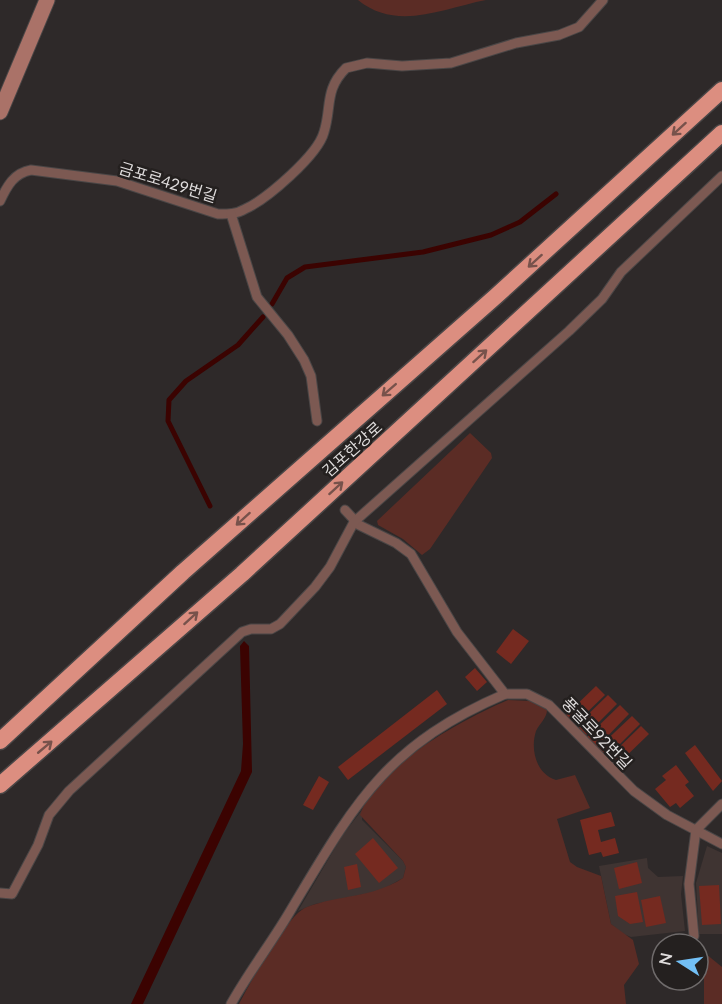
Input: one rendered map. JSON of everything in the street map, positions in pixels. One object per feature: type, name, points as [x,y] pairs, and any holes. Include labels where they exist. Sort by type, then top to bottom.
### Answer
[{"type":"highway","name":"김포한강로","points":[[0,741],[183,572],[495,297],[722,90]]},
{"type":"highway","name":"김포한강로","points":[[0,785],[242,574],[722,133]]},
{"type":"main road","points":[[0,112],[47,0]]},
{"type":"lane","name":"금포로429번길","points":[[0,201],[14,178],[21,172],[42,171],[117,181],[200,209],[231,214],[246,209],[318,146],[324,133],[332,87],[346,68],[367,63],[402,66],[451,63],[516,43],[559,35],[579,27],[603,0]]},
{"type":"lane","points":[[0,893],[12,894],[38,844],[49,815],[69,791],[242,632],[250,629],[271,628],[280,624],[315,588],[330,567],[354,522],[569,331],[602,298],[621,272],[722,176]]},
{"type":"lane","points":[[231,214],[257,297],[288,334],[308,368],[317,421]]},
{"type":"lane","points":[[231,1004],[339,828],[379,776],[405,753],[437,730],[505,694],[457,632],[411,554],[396,543],[354,522],[345,510]]},
{"type":"lane","name":"풍굴로92번길","points":[[505,694],[527,694],[549,705],[634,791],[667,815],[722,844]]},
{"type":"lane","points":[[694,932],[689,884],[696,830],[722,804]]},
{"type":"shaded area","points":[[358,0],[486,0],[437,12],[405,16],[389,15],[373,10]]},
{"type":"shaded area","points":[[470,433],[491,453],[492,458],[430,549],[422,555],[403,539],[378,525],[377,521]]},
{"type":"shaded area","points":[[244,641],[249,646],[252,772],[143,1004],[131,1004],[241,771],[243,744],[240,646]]},
{"type":"shaded area","points":[[508,700],[530,701],[547,710],[534,738],[534,753],[539,767],[549,777],[556,780],[575,775],[590,808],[557,819],[570,862],[601,876],[611,924],[633,940],[639,964],[624,985],[626,1004],[239,1004],[270,950],[289,922],[299,912],[320,903],[379,890],[403,878],[406,867],[403,861],[360,815],[369,797],[383,779],[445,732]]},
{"type":"shaded area","points":[[362,810],[362,820],[403,861],[406,867],[403,878],[380,891],[315,904],[298,911],[342,836]]},
{"type":"shaded area","points":[[707,846],[722,853],[722,934],[699,932],[696,883]]},
{"type":"shaded area","points":[[647,858],[648,868],[658,877],[683,876],[681,894],[685,931],[650,932],[650,935],[631,937],[621,933],[611,924],[599,866]]},
{"type":"shaded area","points":[[710,957],[722,967],[722,1004],[704,1004],[704,992],[710,992]]},
{"type":"building","points":[[513,629],[529,641],[511,664],[496,652]]},
{"type":"building","points":[[475,668],[487,682],[477,691],[465,677]]},
{"type":"building","points":[[596,686],[605,695],[575,724],[566,715]]},
{"type":"building","points":[[437,690],[447,704],[348,780],[338,767]]},
{"type":"building","points":[[608,695],[617,704],[586,735],[577,725]]},
{"type":"building","points":[[620,705],[629,714],[597,747],[587,737]]},
{"type":"building","points":[[632,716],[640,724],[607,757],[598,748]]},
{"type":"building","points":[[641,726],[649,734],[619,763],[611,755]]},
{"type":"building","points":[[695,745],[722,781],[713,791],[685,753]]},
{"type":"building","points":[[676,765],[689,782],[685,785],[694,796],[680,808],[676,803],[670,807],[655,789],[666,780],[662,776]]},
{"type":"building","points":[[319,776],[329,782],[313,810],[303,805]]},
{"type":"building","points":[[611,812],[615,826],[598,830],[601,842],[615,838],[619,853],[603,857],[601,852],[589,855],[580,820]]},
{"type":"building","points":[[373,838],[398,868],[379,883],[355,854]]},
{"type":"building","points":[[637,862],[642,883],[619,889],[614,868]]},
{"type":"building","points":[[357,864],[361,887],[348,890],[344,867]]},
{"type":"building","points":[[719,885],[721,924],[702,925],[699,886]]},
{"type":"building","points":[[637,892],[643,922],[630,924],[618,916],[615,896]]},
{"type":"building","points":[[660,896],[666,923],[646,927],[641,900]]},
{"type":"waterway","points":[[272,304],[287,278],[305,267],[423,252],[491,235],[520,222],[556,194]]},
{"type":"waterway","points":[[210,506],[168,421],[169,400],[186,381],[238,345],[263,317]]}]
